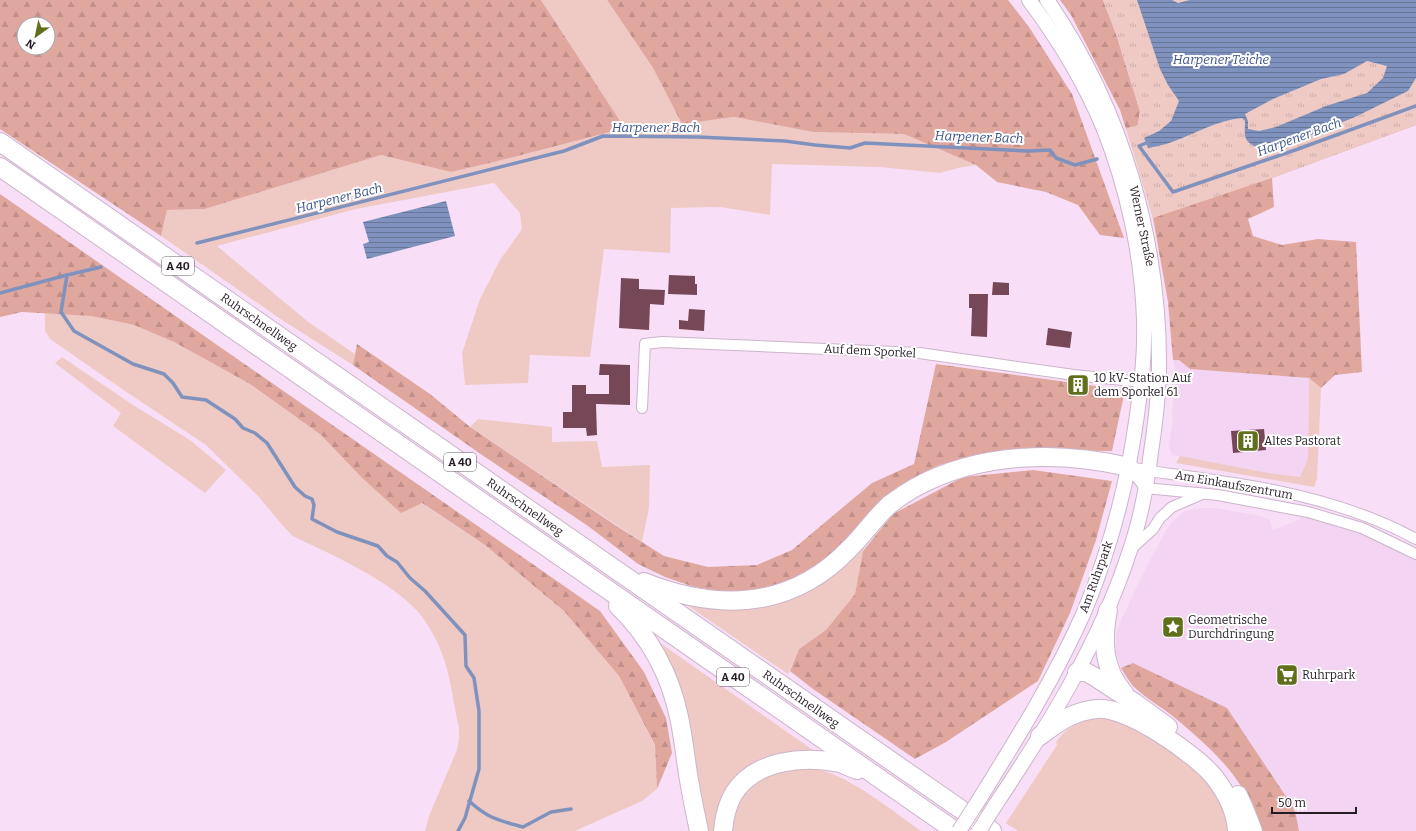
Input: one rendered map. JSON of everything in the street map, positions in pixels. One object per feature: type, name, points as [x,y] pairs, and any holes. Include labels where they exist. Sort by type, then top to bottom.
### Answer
[{"type":"highway","name":"Ruhrschnellweg","points":[[0,142],[992,831]]},
{"type":"highway","name":"Ruhrschnellweg","points":[[0,168],[955,831]]},
{"type":"highway","points":[[586,549],[638,579],[666,590],[703,599],[748,601],[776,594],[806,583],[833,564],[850,548],[889,505],[916,487],[944,474],[968,466],[995,460],[1048,457],[1106,462],[1129,467]]},
{"type":"highway","points":[[573,566],[625,612],[653,650],[665,673],[674,696],[680,718],[688,775],[699,831]]},
{"type":"highway","points":[[1108,610],[1104,646],[1108,663],[1123,692],[1135,703]]},
{"type":"highway","points":[[1077,672],[1086,672],[1095,677],[1135,703],[1194,747],[1222,773],[1235,790],[1253,831]]},
{"type":"highway","points":[[1040,736],[1063,719],[1078,713],[1097,709],[1109,710],[1127,715],[1168,739],[1203,765],[1215,778],[1230,802],[1237,824],[1237,831]]},
{"type":"highway","points":[[722,831],[728,806],[734,793],[744,781],[755,772],[774,764],[803,760],[841,764],[879,780],[893,788]]},
{"type":"main road","name":"Werner Straße","points":[[1029,0],[1052,32],[1078,75],[1103,127],[1131,220],[1141,282],[1144,319],[1144,351],[1142,382],[1129,467]]},
{"type":"main road","name":"Werner Straße","points":[[1047,0],[1060,19],[1094,80],[1118,136],[1142,216],[1156,305],[1158,348],[1158,386],[1154,435],[1148,472]]},
{"type":"main road","name":"Am Ruhrpark","points":[[959,831],[1016,741],[1050,682],[1085,610],[1109,542],[1129,467]]},
{"type":"main road","name":"Am Ruhrpark","points":[[979,831],[1040,736],[1077,672],[1108,610],[1131,549],[1148,472]]},
{"type":"main road","points":[[1050,682],[1064,673],[1077,672]]},
{"type":"street","name":"Auf dem Sporkel","points":[[642,408],[645,344],[662,342],[919,353],[1074,375],[1142,382],[1158,386]]},
{"type":"street","name":"Am Einkaufszentrum","points":[[1129,467],[1148,472],[1254,486],[1328,503],[1363,514],[1416,539]]},
{"type":"street","points":[[1129,467],[1145,488]]},
{"type":"street","name":"Am Einkaufszentrum","points":[[1145,488],[1256,502],[1315,514],[1362,528],[1416,554]]},
{"type":"street","name":"Am Einkaufszentrum","points":[[1131,549],[1153,529],[1160,518],[1172,507],[1202,494]]},
{"type":"shaded area","name":"Altes Pastorat","points":[[1173,360],[1179,360],[1190,369],[1309,378],[1308,459],[1300,477],[1268,473],[1172,455],[1169,447],[1173,417],[1175,369]]},
{"type":"shaded area","name":"Ruhrpark","points":[[1201,508],[1216,508],[1261,516],[1269,520],[1273,530],[1301,519],[1299,513],[1339,525],[1374,539],[1416,561],[1416,831],[1299,831],[1295,810],[1173,683],[1133,663],[1121,668],[1116,652],[1116,635],[1120,622],[1144,572],[1166,530],[1172,522],[1185,511]]},
{"type":"green space","points":[[0,0],[541,0],[626,130],[614,131],[451,172],[381,155],[205,209],[167,210],[161,236],[0,129]]},
{"type":"green space","points":[[541,0],[607,0],[653,68],[682,124],[734,117],[813,132],[904,134],[976,165],[940,173],[880,167],[772,164],[770,215],[720,207],[671,208],[670,253],[604,249],[590,357],[530,355],[528,383],[465,385],[462,353],[480,299],[500,260],[522,229],[520,213],[494,183],[356,209],[217,246],[307,321],[355,354],[353,365],[282,320],[161,236],[167,210],[205,209],[381,155],[451,172],[614,131],[626,130]]},
{"type":"green space","points":[[607,0],[1008,0],[1029,27],[1072,94],[1124,238],[1100,235],[1078,205],[1046,192],[997,182],[976,165],[904,134],[813,132],[734,117],[682,124],[653,68]]},
{"type":"green space","points":[[1060,0],[1103,0],[1116,34],[1140,111],[1138,125],[1126,129],[1120,110],[1071,15]]},
{"type":"green space","points":[[1103,0],[1416,0],[1416,125],[1272,178],[1153,218],[1126,129],[1138,125],[1140,111],[1116,34]]},
{"type":"green space","points":[[1416,125],[1272,178],[1274,207],[1248,219],[1253,236],[1282,245],[1318,239],[1356,242],[1362,372],[1335,375],[1321,388],[1309,378],[1190,369],[1179,360],[1173,360],[1168,302],[1153,218],[1135,155]]},
{"type":"green space","points":[[0,194],[600,611],[644,672],[666,718],[672,753],[657,789],[655,745],[619,676],[564,611],[485,545],[422,503],[401,513],[361,477],[321,435],[250,384],[174,342],[134,325],[91,316],[22,312],[0,317]]},
{"type":"green space","points":[[45,313],[91,316],[134,325],[174,342],[250,384],[321,435],[361,477],[421,503],[485,545],[564,611],[619,676],[655,746],[657,789],[642,801],[575,831],[425,831],[429,816],[457,750],[459,728],[449,676],[440,647],[420,614],[408,602],[378,580],[343,560],[293,536],[259,497],[206,445],[50,339],[45,331]]},
{"type":"green space","points":[[357,344],[430,394],[470,427],[615,525],[664,556],[708,567],[757,565],[792,550],[872,483],[914,464],[936,364],[1074,383],[1074,387],[1080,388],[1081,384],[1125,390],[1112,451],[1007,450],[939,465],[919,475],[881,502],[830,558],[809,571],[780,584],[753,590],[726,592],[694,587],[665,577],[638,564],[588,526],[485,457],[353,365]]},
{"type":"green space","points":[[62,357],[133,405],[190,440],[226,470],[205,493],[113,426],[121,413],[55,363]]},
{"type":"green space","points":[[1309,378],[1321,388],[1317,479],[1314,487],[1176,463],[1180,456],[1268,473],[1300,477],[1308,459]]},
{"type":"green space","points":[[478,419],[552,427],[552,442],[597,441],[602,467],[650,465],[649,508],[642,542],[470,427]]},
{"type":"green space","points":[[1033,470],[1112,481],[1096,540],[1070,613],[1038,681],[946,742],[915,759],[813,689],[790,671],[799,649],[826,630],[855,594],[863,551],[893,514],[963,477]]},
{"type":"green space","points":[[866,540],[855,594],[826,630],[799,649],[788,674],[678,599],[742,606]]},
{"type":"green space","points":[[650,636],[820,755],[770,759],[716,831],[705,831]]},
{"type":"green space","points":[[1133,663],[1227,708],[1295,810],[1299,831],[1259,831],[1255,814],[1248,797],[1228,768],[1189,730],[1133,686],[1121,668]]},
{"type":"green space","points":[[1113,715],[1191,763],[1221,797],[1231,831],[1018,831],[1006,823],[1057,745],[1056,742],[1062,735],[1071,727],[1084,721],[1084,716]]},
{"type":"green space","points":[[804,768],[820,770],[832,774],[858,787],[921,831],[728,831],[740,799],[752,784],[775,772]]},
{"type":"water","name":"Harpener Teiche","points":[[1137,0],[1172,0],[1178,3],[1190,0],[1416,0],[1416,78],[1408,91],[1355,117],[1311,135],[1257,147],[1252,145],[1245,137],[1245,121],[1242,118],[1224,121],[1172,142],[1148,148],[1144,138],[1159,131],[1171,121],[1179,101],[1168,85],[1160,69]],"holes":[[[1367,61],[1387,66],[1383,78],[1367,93],[1326,106],[1276,127],[1259,131],[1248,129],[1248,121],[1245,114],[1273,99],[1321,79],[1344,74]]]},
{"type":"water","points":[[446,201],[455,236],[367,259],[363,244],[369,242],[363,222]]},
{"type":"building","points":[[669,275],[695,276],[697,295],[668,294]]},
{"type":"building","points":[[621,278],[639,279],[639,289],[665,290],[664,305],[650,304],[649,330],[619,328]]},
{"type":"building","points":[[993,282],[1009,283],[1009,295],[992,295]]},
{"type":"building","points":[[969,294],[988,294],[987,337],[971,336],[972,308],[969,308]]},
{"type":"building","points":[[689,309],[705,310],[704,331],[679,329],[679,320],[688,321]]},
{"type":"building","points":[[1048,328],[1072,332],[1070,348],[1046,345]]},
{"type":"building","points":[[600,364],[630,365],[630,405],[596,404],[597,435],[587,436],[586,428],[563,428],[563,412],[572,412],[572,385],[586,385],[586,394],[609,394],[609,375],[599,375]]},
{"type":"building","name":"Altes Pastorat","points":[[1264,429],[1266,450],[1233,453],[1231,431]]},
{"type":"waterway","name":"Harpener Bach","points":[[1151,141],[1139,146],[1173,192],[1416,106]]},
{"type":"waterway","name":"Harpener Bach","points":[[197,243],[564,151],[603,136],[698,137],[785,141],[850,148],[865,143],[1028,151],[1050,150],[1056,158],[1075,165],[1097,159]]},
{"type":"waterway","name":"Harpener Bach","points":[[0,293],[101,267]]},
{"type":"waterway","points":[[67,275],[61,312],[74,331],[133,364],[164,374],[173,383],[182,397],[206,400],[235,419],[243,428],[255,433],[267,443],[295,487],[305,496],[312,499],[314,505],[312,519],[337,532],[378,546],[387,556],[397,562],[410,578],[425,591],[465,635],[466,666],[474,678],[479,711],[479,769],[465,818],[458,831]]},
{"type":"waterway","points":[[469,801],[482,812],[494,818],[523,827],[551,812],[571,809]]},
{"type":"place","name":"10 kV-Station Auf dem Sporkel 61","points":[[1078,385]]},
{"type":"place","name":"Altes Pastorat","points":[[1248,441]]},
{"type":"place","name":"Geometrische Durchdringung","points":[[1173,627]]},
{"type":"place","name":"Ruhrpark","points":[[1287,675]]}]
